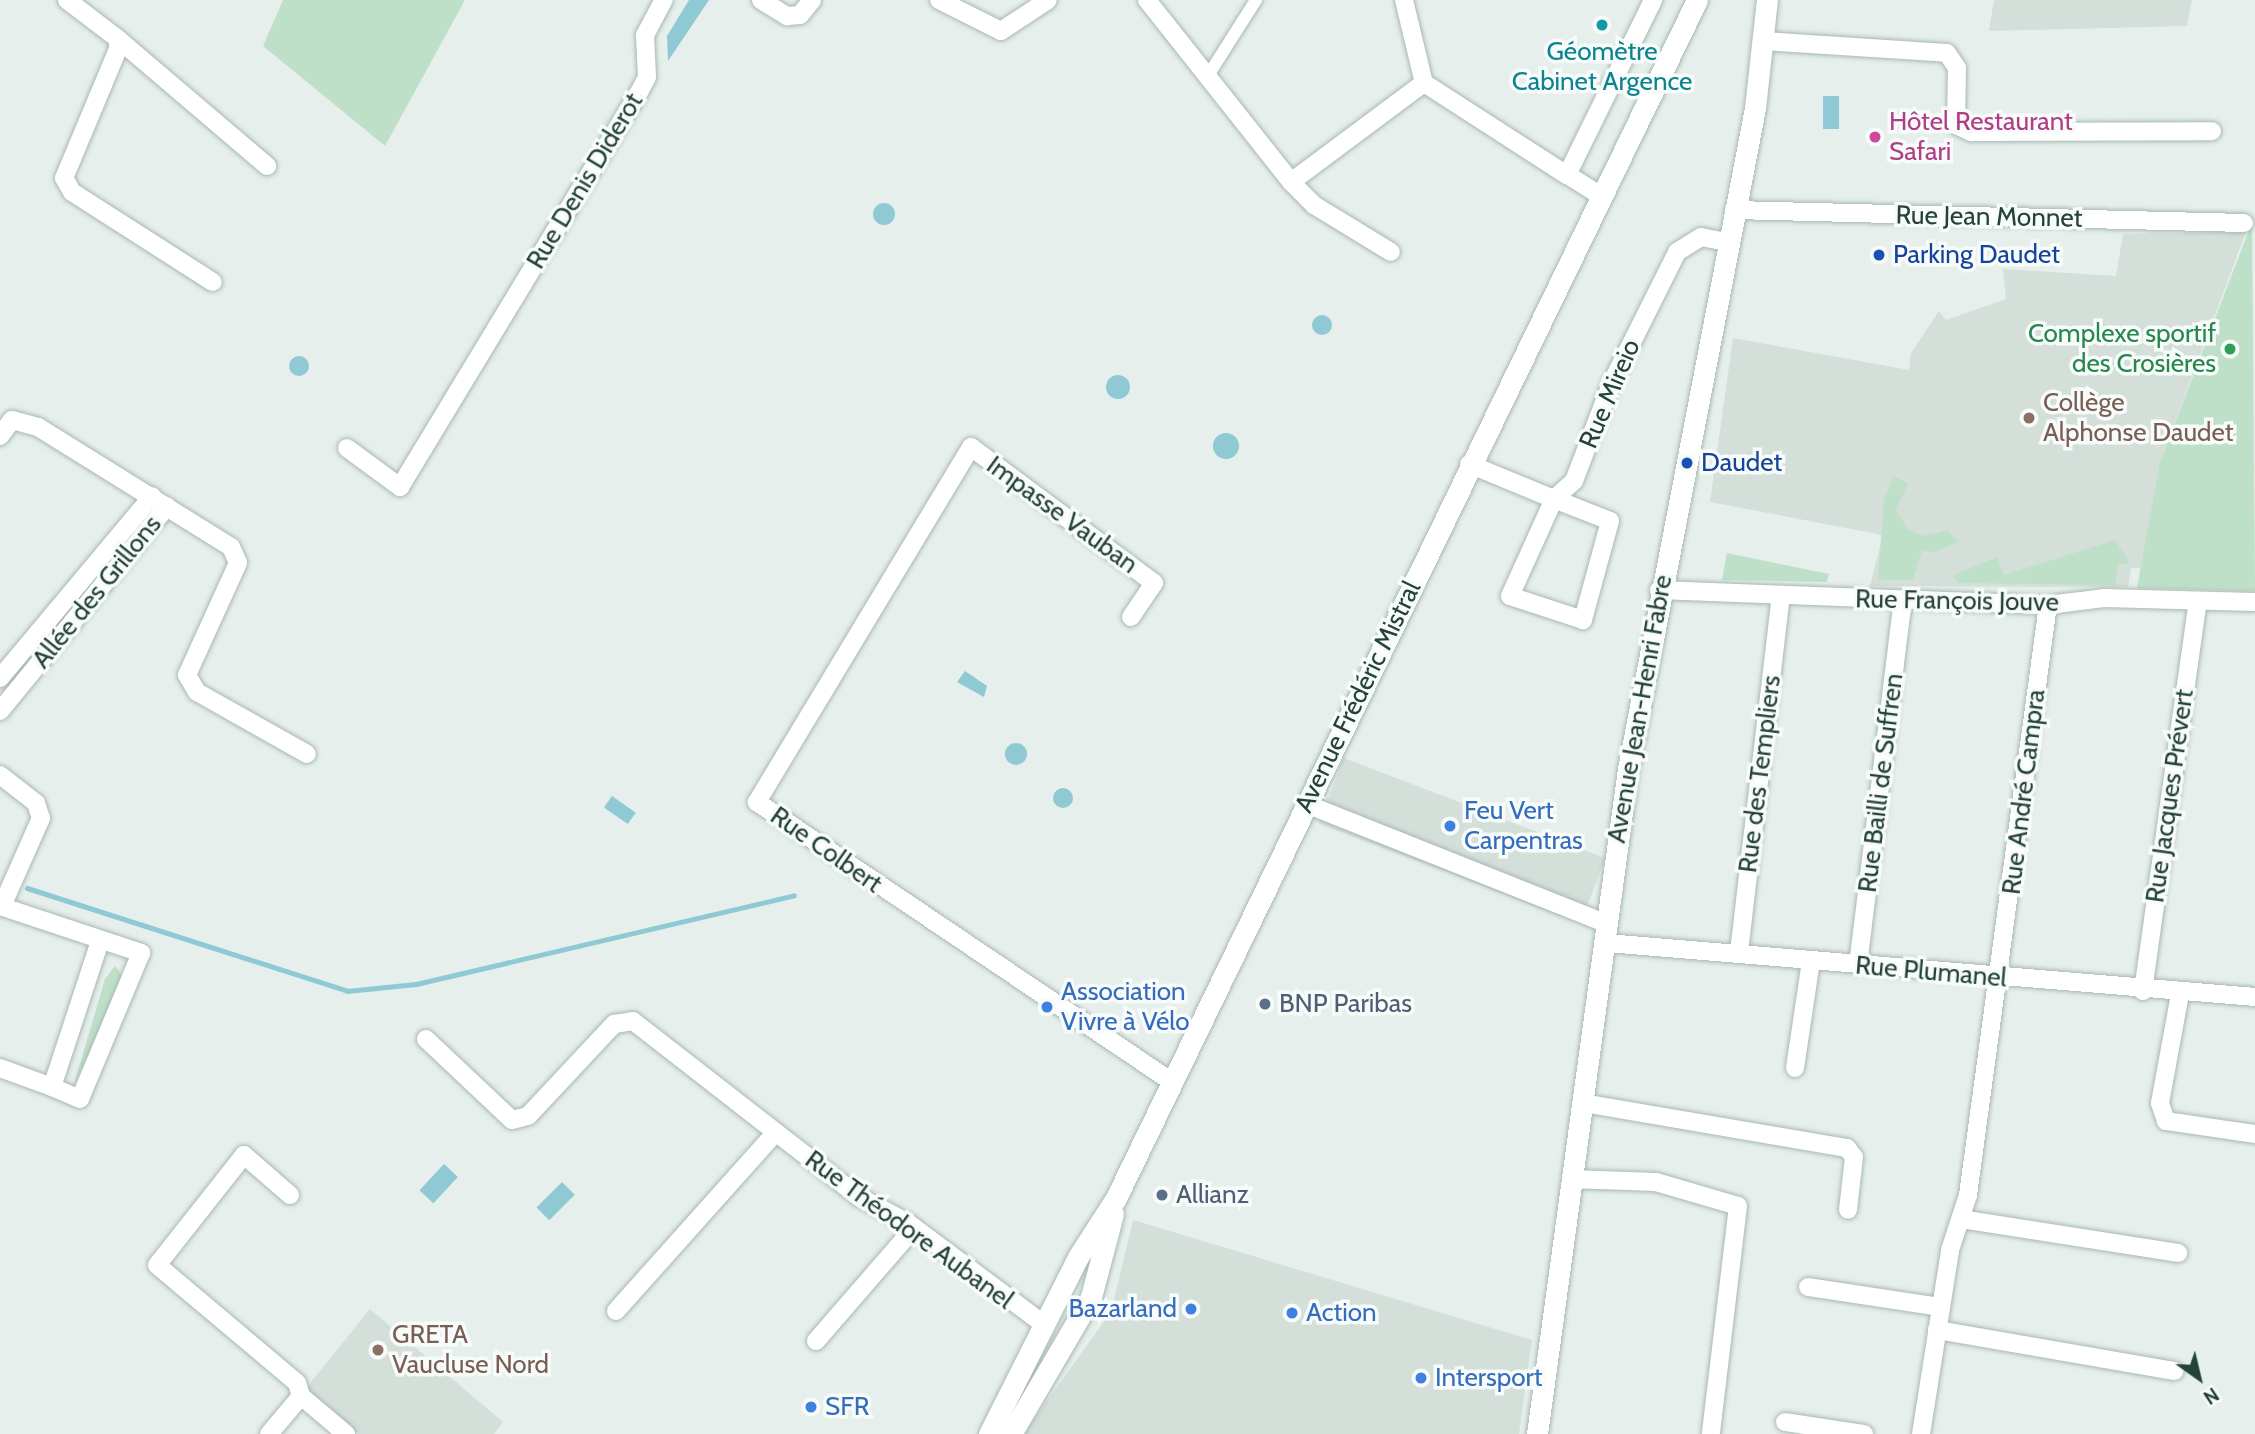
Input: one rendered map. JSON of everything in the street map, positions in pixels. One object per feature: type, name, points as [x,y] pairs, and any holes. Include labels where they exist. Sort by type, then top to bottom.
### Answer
[{"type":"main road","points":[[1668,50],[1686,0]]},
{"type":"main road","points":[[1668,50],[1697,0]]},
{"type":"main road","points":[[1760,0],[1763,41]]},
{"type":"main road","points":[[1763,41],[1768,0]]},
{"type":"main road","name":"Avenue Jean-Henri Fabre","points":[[1536,1434],[1540,1381],[1659,590],[1734,210],[1763,41]]},
{"type":"main road","name":"Avenue Frédéric Mistral","points":[[989,1434],[1045,1325],[1116,1198],[1668,50]]},
{"type":"main road","name":"Avenue Frédéric Mistral","points":[[1011,1434],[1091,1297],[1116,1198]]},
{"type":"main road","name":"Avenue Jean-Henri Fabre","points":[[1524,1434],[1540,1381]]},
{"type":"street","points":[[67,0],[118,39],[267,166]]},
{"type":"street","name":"Rue Denis Diderot","points":[[347,448],[400,487],[505,319],[647,78],[645,35],[664,0]]},
{"type":"street","points":[[761,0],[787,16],[800,15],[812,0]]},
{"type":"street","points":[[939,0],[1001,31],[1048,0]]},
{"type":"street","points":[[1147,0],[1209,74],[1291,182],[1314,205],[1391,253]]},
{"type":"street","points":[[1209,74],[1256,0]]},
{"type":"street","points":[[1404,0],[1424,83],[1598,194]]},
{"type":"street","points":[[1567,175],[1653,0]]},
{"type":"street","points":[[118,39],[64,178],[72,192],[212,282]]},
{"type":"street","points":[[1763,41],[1947,53],[1957,68],[1956,125],[1971,132],[2212,131]]},
{"type":"street","points":[[1291,182],[1424,83]]},
{"type":"street","name":"Rue Jean Monnet","points":[[1734,210],[2244,223]]},
{"type":"street","name":"Rue Mireio","points":[[1554,499],[1574,481],[1611,384],[1677,252],[1700,237],[1727,242]]},
{"type":"street","points":[[0,436],[12,420],[38,427],[231,547],[238,563],[187,675],[197,692],[307,754]]},
{"type":"street","name":"Impasse Vauban","points":[[971,447],[1154,583],[1131,617]]},
{"type":"street","name":"Rue Colbert","points":[[971,447],[757,802],[1171,1081]]},
{"type":"street","points":[[1469,464],[1610,521],[1583,620],[1510,596],[1554,499]]},
{"type":"street","name":"Allée des Grillons","points":[[0,678],[159,501]]},
{"type":"street","name":"Allée des Grillons","points":[[0,711],[159,501]]},
{"type":"street","name":"Rue François Jouve","points":[[1659,590],[1781,597],[2048,605],[2104,598],[2255,602]]},
{"type":"street","name":"Rue des Templiers","points":[[1739,952],[1781,597]]},
{"type":"street","name":"Rue Bailli de Suffren","points":[[1858,965],[1902,600]]},
{"type":"street","name":"Rue Jacques Prévert","points":[[2143,991],[2198,602]]},
{"type":"street","name":"Rue André Campra","points":[[1921,1434],[1941,1307],[1968,1195],[2001,979],[2048,605]]},
{"type":"street","points":[[0,775],[36,803],[40,818],[1,906],[141,953],[80,1099],[0,1068]]},
{"type":"street","name":"Rue Plumanel","points":[[1306,804],[1607,933],[1811,961],[2180,995],[2255,998]]},
{"type":"street","points":[[52,1087],[100,941]]},
{"type":"street","points":[[1795,1068],[1811,961]]},
{"type":"street","points":[[2180,995],[2160,1103],[2166,1121],[2255,1134]]},
{"type":"street","name":"Rue Théodore Aubanel","points":[[426,1039],[512,1120],[528,1116],[614,1024],[633,1021],[859,1197],[914,1228],[1045,1325]]},
{"type":"street","points":[[1583,1103],[1847,1148],[1854,1157],[1848,1210]]},
{"type":"street","points":[[616,1311],[775,1133]]},
{"type":"street","points":[[290,1195],[244,1155],[157,1265],[297,1383],[301,1396],[346,1434]]},
{"type":"street","points":[[1571,1179],[1656,1182],[1738,1206],[1711,1434]]},
{"type":"street","points":[[1961,1219],[2178,1253]]},
{"type":"street","points":[[816,1341],[914,1228]]},
{"type":"street","points":[[1808,1287],[1941,1307]]},
{"type":"street","points":[[1937,1330],[2174,1371]]},
{"type":"street","points":[[269,1434],[301,1396]]},
{"type":"street","points":[[1785,1422],[1864,1434]]},
{"type":"shaded area","points":[[1994,0],[2192,0],[2187,26],[1989,31]]},
{"type":"shaded area","name":"Collège Alphonse Daudet","points":[[2246,232],[2159,465],[2141,568],[2131,568],[2128,587],[1870,586],[1883,535],[1710,502],[1733,338],[1909,370],[1911,353],[1939,311],[1946,320],[2006,299],[2003,269],[2116,276],[2123,234]]},
{"type":"shaded area","points":[[1344,758],[1605,858],[1580,924],[1319,823]]},
{"type":"shaded area","points":[[1133,1220],[1532,1340],[1519,1434],[1023,1434],[1111,1312]]},
{"type":"shaded area","name":"GRETA Vaucluse Nord","points":[[370,1309],[503,1422],[494,1434],[359,1434],[303,1392]]},
{"type":"green space","points":[[283,0],[465,0],[385,146],[263,46]]},
{"type":"green space","name":"Complexe sportif des Crosières","points":[[2252,222],[2255,591],[2137,588],[2159,465]]},
{"type":"green space","points":[[1894,476],[1908,484],[1896,510],[1908,530],[1925,536],[1947,530],[1958,542],[1936,552],[1922,551],[1913,580],[1878,580],[1884,500]]},
{"type":"green space","points":[[2115,540],[2130,563],[2118,564],[2115,585],[1957,583],[1954,575],[1997,557],[2004,575]]},
{"type":"green space","points":[[1727,553],[1829,574],[1827,582],[1722,580]]},
{"type":"green space","points":[[115,966],[125,979],[74,1084],[105,979]]},
{"type":"water","points":[[689,0],[709,0],[668,61],[667,36]]},
{"type":"water","points":[[1823,96],[1839,96],[1839,129],[1823,129]]},
{"type":"water","points":[[880,203],[888,203],[895,210],[895,218],[888,225],[880,225],[873,218],[873,210]]},
{"type":"water","points":[[1322,315],[1329,318],[1332,325],[1329,332],[1322,335],[1315,332],[1312,325],[1315,318]]},
{"type":"water","points":[[295,356],[303,356],[309,366],[303,376],[295,376],[289,370],[289,362]]},
{"type":"water","points":[[1118,375],[1126,379],[1130,387],[1126,395],[1118,399],[1110,395],[1106,387],[1110,379]]},
{"type":"water","points":[[1226,433],[1235,437],[1239,446],[1235,455],[1226,459],[1217,455],[1213,446],[1217,437]]},
{"type":"water","points":[[965,671],[987,686],[984,697],[957,682]]},
{"type":"water","points":[[1016,743],[1024,746],[1027,754],[1024,762],[1016,765],[1008,762],[1005,754],[1008,746]]},
{"type":"water","points":[[1059,788],[1067,788],[1073,798],[1067,808],[1059,808],[1053,802],[1053,794]]},
{"type":"water","points":[[612,796],[636,813],[628,824],[604,807]]},
{"type":"water","points":[[444,1164],[458,1177],[433,1203],[419,1190]]},
{"type":"water","points":[[562,1182],[575,1195],[549,1220],[537,1207]]},
{"type":"waterway","points":[[27,888],[347,991],[416,984],[794,895]]},
{"type":"place","name":"Géomètre Cabinet Argence","points":[[1602,25]]},
{"type":"place","name":"Hôtel Restaurant Safari","points":[[1875,137]]},
{"type":"place","name":"Parking Daudet","points":[[1879,255]]},
{"type":"place","name":"Complexe sportif des Crosières","points":[[2230,349]]},
{"type":"place","name":"Collège Alphonse Daudet","points":[[2029,418]]},
{"type":"place","name":"Daudet","points":[[1687,463]]},
{"type":"place","name":"Feu Vert Carpentras","points":[[1450,826]]},
{"type":"place","name":"BNP Paribas","points":[[1265,1004]]},
{"type":"place","name":"Association Vivre à Vélo","points":[[1047,1007]]},
{"type":"place","name":"Allianz","points":[[1162,1195]]},
{"type":"place","name":"Bazarland","points":[[1191,1309]]},
{"type":"place","name":"Action","points":[[1292,1313]]},
{"type":"place","name":"GRETA Vaucluse Nord","points":[[378,1350]]},
{"type":"place","name":"Intersport","points":[[1421,1378]]},
{"type":"place","name":"SFR","points":[[811,1407]]}]
